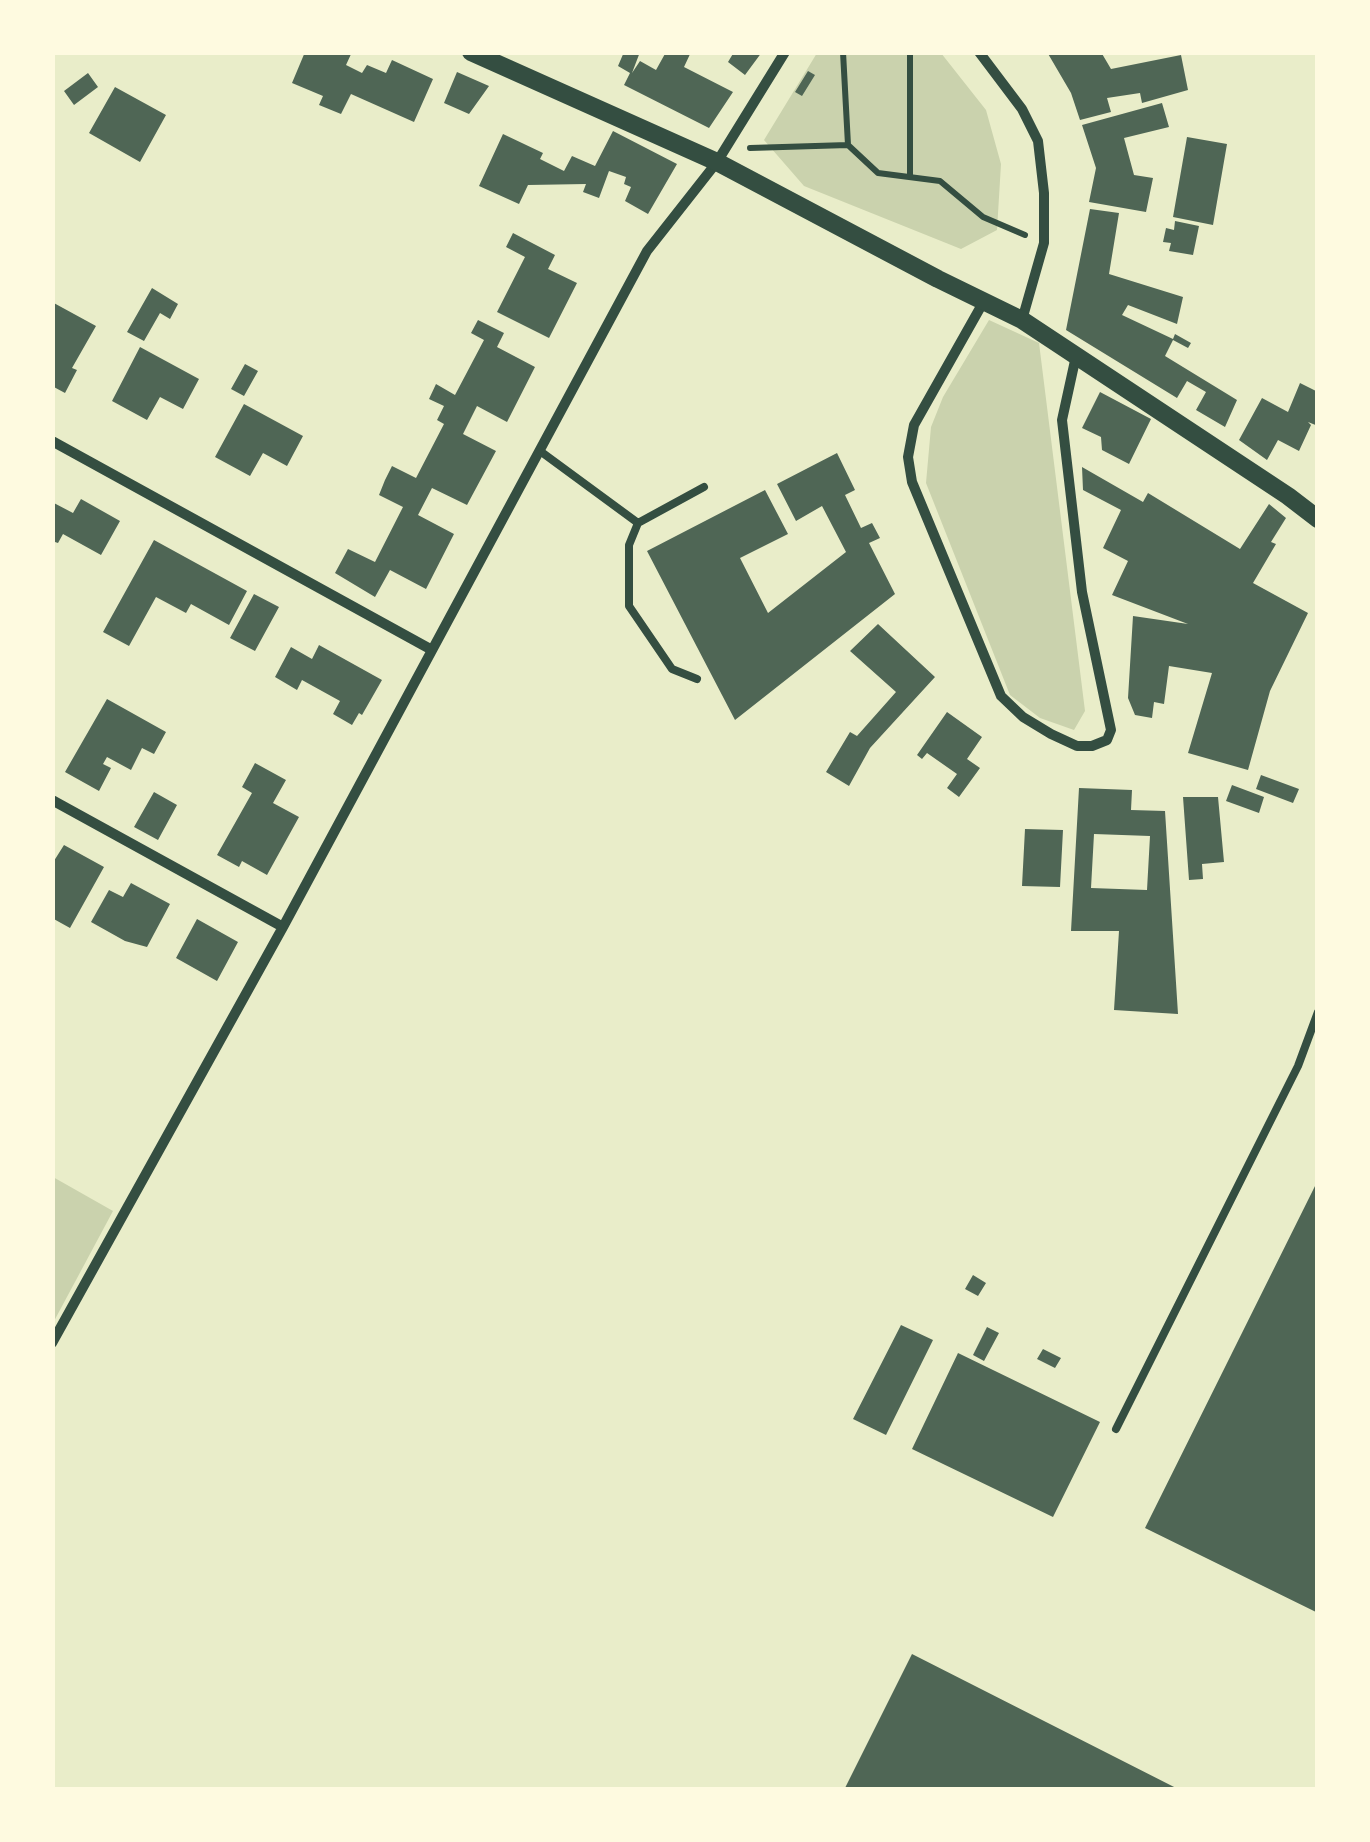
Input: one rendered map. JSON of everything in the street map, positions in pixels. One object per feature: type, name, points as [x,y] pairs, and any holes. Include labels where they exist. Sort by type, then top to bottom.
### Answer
[{"type":"street","points":[[471,52],[717,162],[1022,320],[1318,519]]},
{"type":"street","points":[[52,1343],[283,928],[648,251],[717,162],[785,52]]},
{"type":"street","points":[[980,52],[1022,109],[1038,142],[1044,243],[1022,320]]},
{"type":"street","points":[[984,300],[914,426],[908,457],[912,482],[1000,696],[1050,734],[1077,746],[1092,746],[1107,740],[1111,730],[1082,592],[1062,420],[1076,356]]},
{"type":"street","points":[[52,440],[432,650]]},
{"type":"street","points":[[52,800],[283,928]]},
{"type":"lane","points":[[540,451],[638,523]]},
{"type":"lane","points":[[697,679],[672,669],[629,606],[629,545],[638,523],[704,486]]},
{"type":"lane","points":[[1116,1428],[1298,1066],[1318,1012]]},
{"type":"path","points":[[843,52],[848,145],[878,174],[940,181],[983,217],[1044,243]]},
{"type":"path","points":[[910,52],[910,176]]},
{"type":"path","points":[[730,140],[756,150],[848,145]]},
{"type":"green space","points":[[817,53],[941,53],[986,110],[1001,164],[997,230],[961,249],[804,186],[764,140]]},
{"type":"green space","points":[[989,320],[1039,343],[1085,711],[1074,730],[1040,718],[1010,695],[926,483],[931,427],[943,397]]},
{"type":"green space","points":[[53,1177],[113,1211],[53,1323]]},
{"type":"building","points":[[305,52],[352,52],[346,65],[362,73],[367,65],[386,73],[392,60],[433,79],[414,122],[351,94],[341,114],[319,105],[323,96],[292,83]]},
{"type":"building","points":[[624,52],[640,52],[632,73],[640,61],[656,70],[666,52],[691,52],[684,67],[733,92],[709,128],[624,85],[630,73],[618,66]]},
{"type":"building","points":[[734,52],[762,52],[745,75],[728,62]]},
{"type":"building","points":[[1047,52],[1101,52],[1111,69],[1181,55],[1188,90],[1142,103],[1140,93],[1107,98],[1111,112],[1080,120],[1071,93]]},
{"type":"building","points":[[808,71],[815,75],[802,96],[795,92]]},
{"type":"building","points":[[457,72],[489,86],[469,114],[444,103]]},
{"type":"building","points":[[88,73],[98,87],[74,105],[64,91]]},
{"type":"building","points":[[115,87],[166,115],[140,162],[89,133]]},
{"type":"building","points":[[1162,103],[1169,127],[1124,138],[1134,175],[1153,178],[1146,212],[1089,202],[1096,168],[1082,125]]},
{"type":"building","points":[[613,131],[677,164],[648,214],[625,201],[631,187],[624,184],[626,177],[609,171],[599,198],[583,192],[586,184],[528,185],[519,204],[479,186],[503,134],[543,153],[540,159],[564,171],[572,156],[595,166]]},
{"type":"building","points":[[1187,137],[1227,144],[1213,225],[1173,217]]},
{"type":"building","points":[[1090,209],[1119,213],[1109,274],[1183,297],[1177,324],[1128,305],[1122,315],[1173,339],[1175,334],[1191,343],[1188,348],[1173,340],[1165,356],[1237,400],[1225,427],[1196,410],[1206,392],[1187,381],[1177,398],[1066,330]]},
{"type":"building","points":[[1175,221],[1199,226],[1193,255],[1169,251],[1171,243],[1163,242],[1166,228],[1174,230]]},
{"type":"building","points":[[513,233],[555,255],[548,269],[577,283],[549,338],[497,312],[525,257],[506,247]]},
{"type":"building","points":[[152,288],[178,304],[170,319],[160,313],[144,341],[127,332]]},
{"type":"building","points":[[52,302],[96,326],[72,368],[77,370],[65,393],[52,386]]},
{"type":"building","points":[[478,320],[504,333],[497,347],[535,367],[507,422],[477,406],[463,434],[496,451],[467,505],[432,488],[418,515],[454,534],[426,589],[390,570],[375,597],[335,573],[348,549],[375,562],[403,507],[379,495],[385,480],[392,466],[416,478],[444,424],[437,420],[444,406],[429,399],[436,384],[455,395],[484,340],[471,333]]},
{"type":"building","points":[[140,347],[199,379],[183,409],[160,397],[147,420],[112,401]]},
{"type":"building","points":[[245,364],[258,371],[244,396],[231,389]]},
{"type":"building","points":[[1300,383],[1318,392],[1318,426],[1308,422],[1311,425],[1299,451],[1278,440],[1267,460],[1239,440],[1262,398],[1288,412]]},
{"type":"building","points":[[1100,392],[1151,419],[1129,464],[1102,450],[1101,437],[1082,428]]},
{"type":"building","points":[[244,404],[303,436],[287,466],[263,453],[250,476],[215,457]]},
{"type":"building","points":[[837,453],[855,490],[845,495],[861,528],[872,523],[880,538],[869,543],[895,594],[735,720],[647,551],[765,490],[788,534],[740,558],[768,613],[846,552],[822,506],[796,521],[777,484]]},
{"type":"building","points":[[1082,467],[1143,502],[1148,493],[1240,549],[1269,504],[1286,518],[1253,583],[1308,613],[1270,691],[1248,770],[1188,753],[1212,673],[1169,666],[1164,704],[1154,702],[1152,718],[1135,715],[1128,698],[1133,616],[1188,624],[1112,595],[1128,561],[1103,548],[1121,510],[1083,490]]},
{"type":"building","points":[[81,499],[120,521],[101,555],[63,534],[58,543],[52,541],[52,502],[73,513]]},
{"type":"building","points":[[154,540],[247,591],[229,625],[191,604],[186,613],[156,597],[129,646],[103,632]]},
{"type":"building","points":[[254,594],[279,607],[255,651],[230,638]]},
{"type":"building","points":[[878,624],[935,677],[870,748],[849,786],[826,772],[850,732],[857,736],[896,692],[850,651]]},
{"type":"building","points":[[319,645],[382,680],[352,725],[333,714],[340,701],[302,680],[297,690],[275,677],[291,647],[312,659]]},
{"type":"building","points":[[107,699],[166,732],[154,754],[142,748],[131,770],[107,757],[103,764],[111,768],[99,791],[65,772]]},
{"type":"building","points":[[947,712],[982,737],[967,759],[980,768],[959,797],[947,788],[957,774],[927,753],[922,759],[917,755]]},
{"type":"building","points":[[255,763],[286,780],[273,803],[299,817],[267,875],[242,861],[239,867],[217,855],[252,793],[242,787]]},
{"type":"building","points":[[1261,775],[1299,789],[1293,803],[1256,789]]},
{"type":"building","points":[[1232,785],[1264,797],[1259,813],[1226,801]]},
{"type":"building","points":[[1079,788],[1132,790],[1131,810],[1165,811],[1178,1014],[1114,1010],[1119,931],[1071,931]],"holes":[[[1094,834],[1150,836],[1147,890],[1091,888]]]},
{"type":"building","points":[[154,792],[177,805],[158,840],[134,827]]},
{"type":"building","points":[[1183,797],[1218,797],[1224,862],[1202,864],[1203,879],[1189,880]]},
{"type":"building","points":[[1025,829],[1063,830],[1060,887],[1022,886]]},
{"type":"building","points":[[64,845],[104,867],[70,928],[52,918],[52,864]]},
{"type":"building","points":[[131,883],[170,904],[147,947],[125,941],[91,922],[109,890],[123,897]]},
{"type":"building","points":[[197,919],[238,942],[217,981],[176,958]]},
{"type":"building","points":[[1318,1180],[1318,1613],[1145,1528]]},
{"type":"building","points":[[973,1275],[986,1283],[978,1296],[965,1289]]},
{"type":"building","points":[[901,1325],[933,1340],[886,1435],[853,1419]]},
{"type":"building","points":[[987,1327],[999,1333],[984,1361],[973,1355]]},
{"type":"building","points":[[1043,1349],[1061,1358],[1055,1368],[1037,1359]]},
{"type":"building","points":[[958,1353],[1100,1422],[1053,1517],[912,1449]]},
{"type":"building","points":[[912,1654],[1180,1790],[844,1790]]}]
